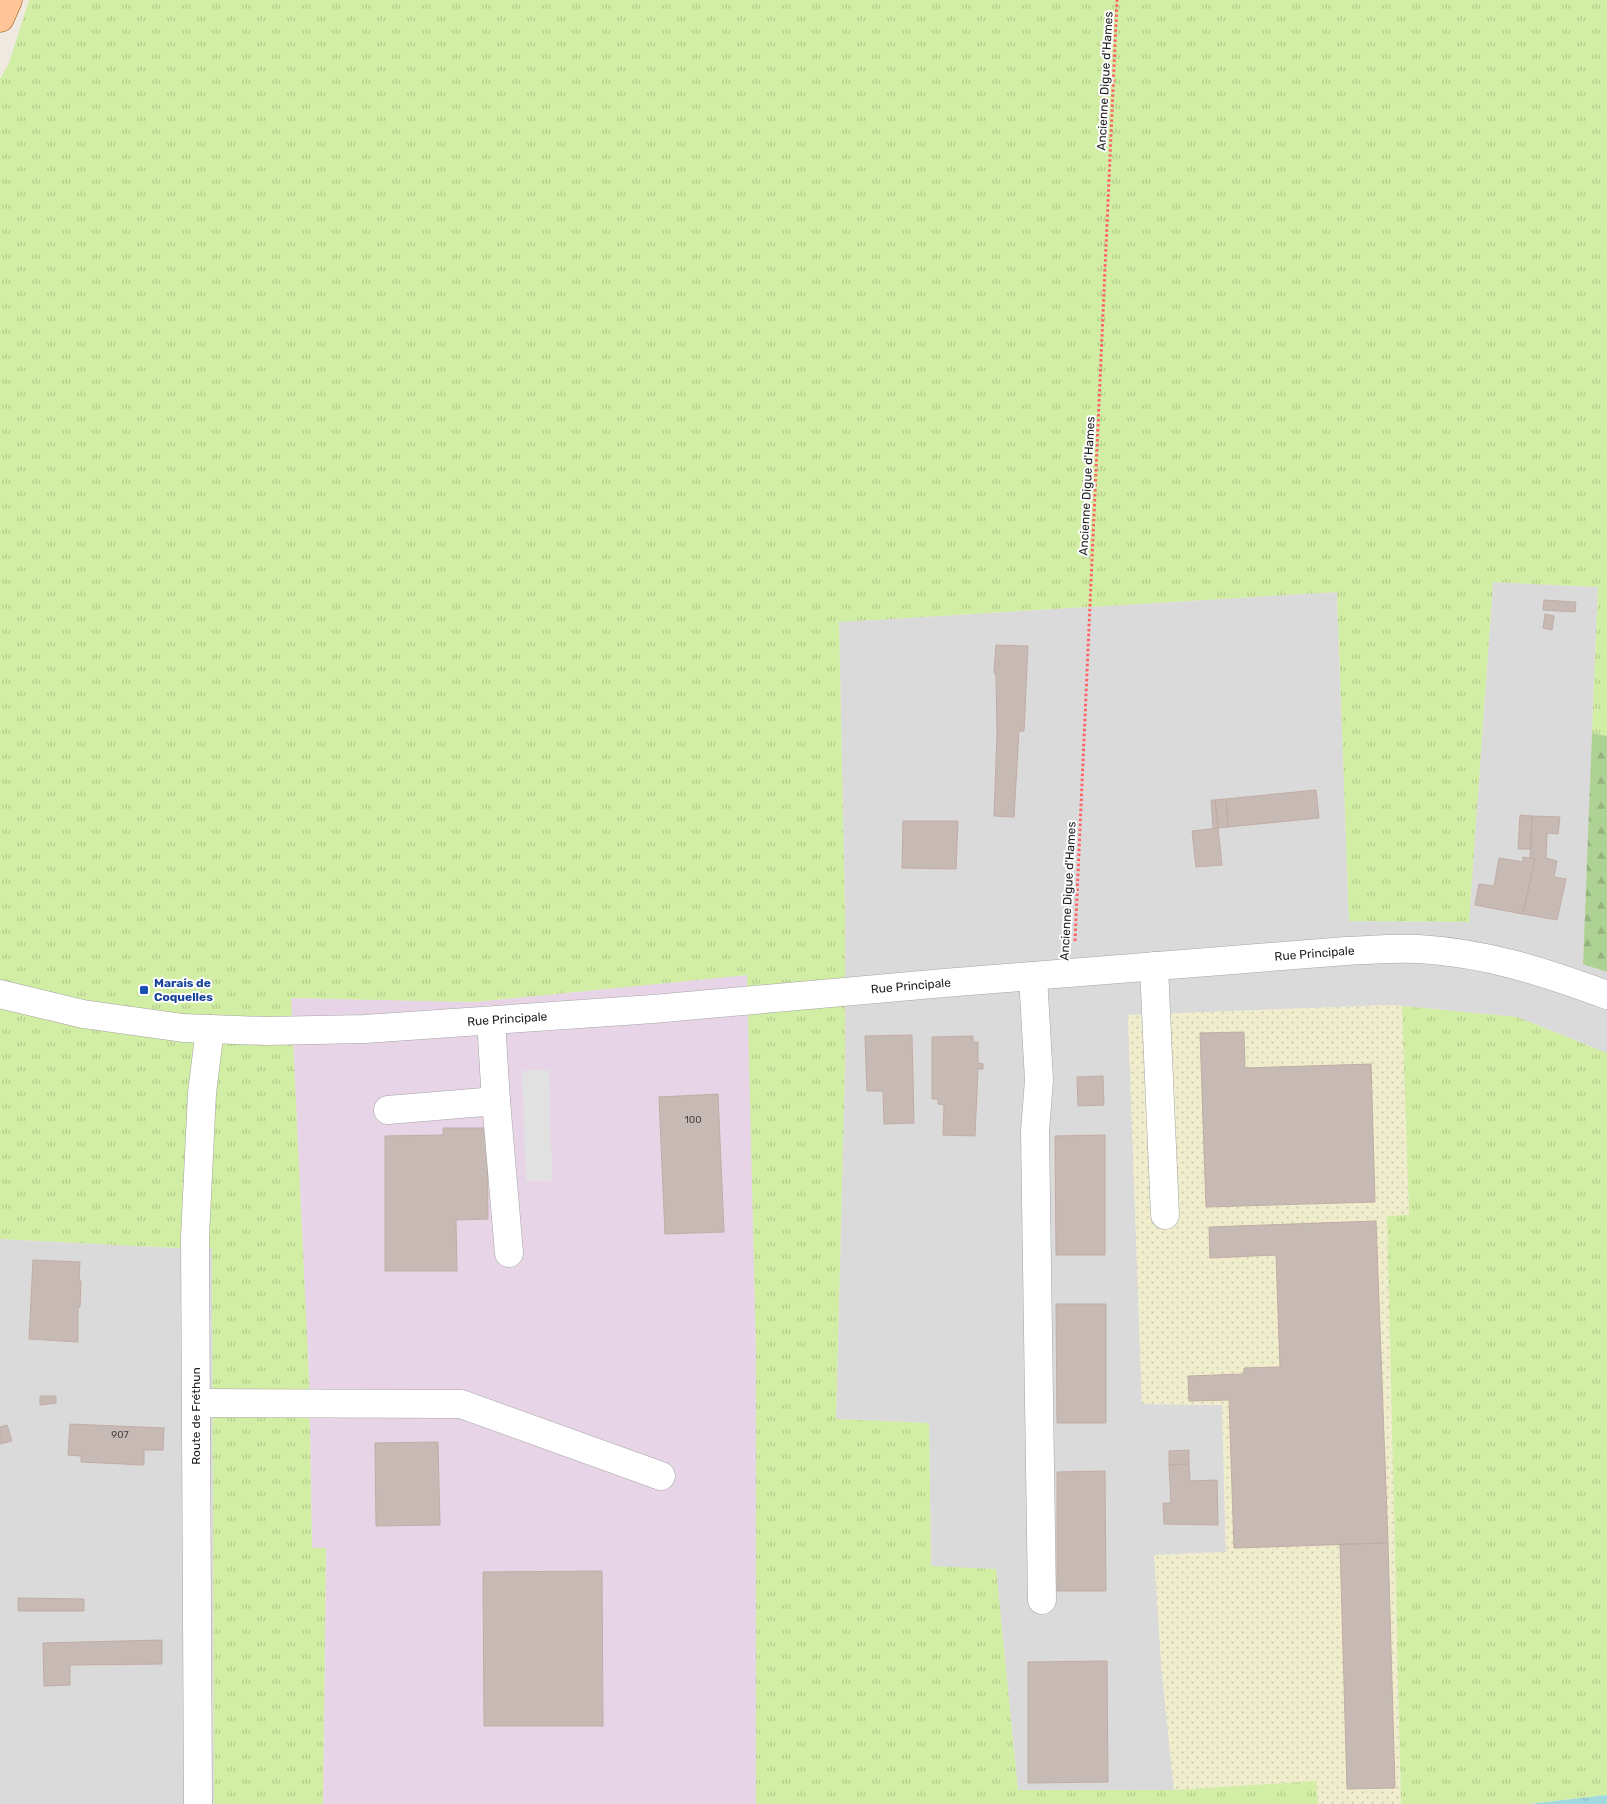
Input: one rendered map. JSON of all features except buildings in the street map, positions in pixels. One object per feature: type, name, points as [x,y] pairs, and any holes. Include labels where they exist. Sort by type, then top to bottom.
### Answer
[{"type":"main road","points":[[0,18],[8,0]]},
{"type":"street","name":"Rue Principale","points":[[0,994],[32,1003],[91,1015],[156,1025],[210,1030],[365,1029],[653,1009],[1346,951],[1417,949],[1458,953],[1514,964],[1607,995]]},
{"type":"street","points":[[1154,966],[1165,1215]]},
{"type":"street","points":[[1033,976],[1039,1080],[1034,1131],[1042,1600]]},
{"type":"street","points":[[491,1021],[509,1253]]},
{"type":"street","name":"Route de Fréthun","points":[[198,1804],[195,1229],[201,1102],[210,1030]]},
{"type":"street","points":[[388,1110],[496,1101]]},
{"type":"street","points":[[196,1403],[461,1404],[661,1476]]},
{"type":"path","name":"Ancienne Digue d'Hames","points":[[1074,973],[1117,0]]},
{"type":"shaded area","points":[[1493,582],[1598,587],[1583,963],[1607,972],[1607,1053],[1517,1017],[1392,1005],[1128,1015],[1142,1404],[1222,1405],[1226,1552],[1154,1555],[1162,1674],[1174,1790],[1018,1790],[996,1570],[931,1567],[929,1423],[836,1419],[845,1065],[845,912],[839,622],[1337,592],[1349,921],[1469,922]]},
{"type":"shaded area","points":[[748,975],[756,1351],[756,1804],[323,1804],[326,1548],[312,1549],[309,1379],[291,998],[474,1002]]},
{"type":"shaded area","points":[[1402,1006],[1409,1216],[1387,1217],[1401,1804],[1318,1804],[1316,1781],[1174,1790],[1162,1674],[1154,1555],[1226,1552],[1222,1405],[1142,1404],[1128,1015]]},
{"type":"shaded area","points":[[549,1070],[552,1181],[526,1181],[522,1071]]},
{"type":"shaded area","points":[[0,1239],[176,1248],[212,1248],[214,1804],[0,1804]]},
{"type":"green space","points":[[29,0],[1607,0],[1607,736],[1592,733],[1598,587],[1493,582],[1469,922],[1349,921],[1337,592],[839,622],[845,912],[845,1065],[836,1419],[929,1423],[931,1566],[996,1569],[1018,1790],[1174,1790],[1316,1781],[1318,1804],[756,1804],[756,1351],[747,975],[474,1002],[291,998],[309,1379],[312,1548],[326,1548],[323,1804],[214,1804],[212,1248],[176,1248],[0,1239],[0,79],[9,63]]},
{"type":"green space","points":[[1592,733],[1607,736],[1607,972],[1583,964]]},
{"type":"green space","points":[[1402,1006],[1517,1017],[1607,1053],[1607,1795],[1529,1804],[1401,1804],[1387,1216],[1409,1215]]},
{"type":"water","points":[[1607,1795],[1607,1804],[1529,1804]]},
{"type":"place","name":"Marais de Coquelles","points":[[144,990]]}]
